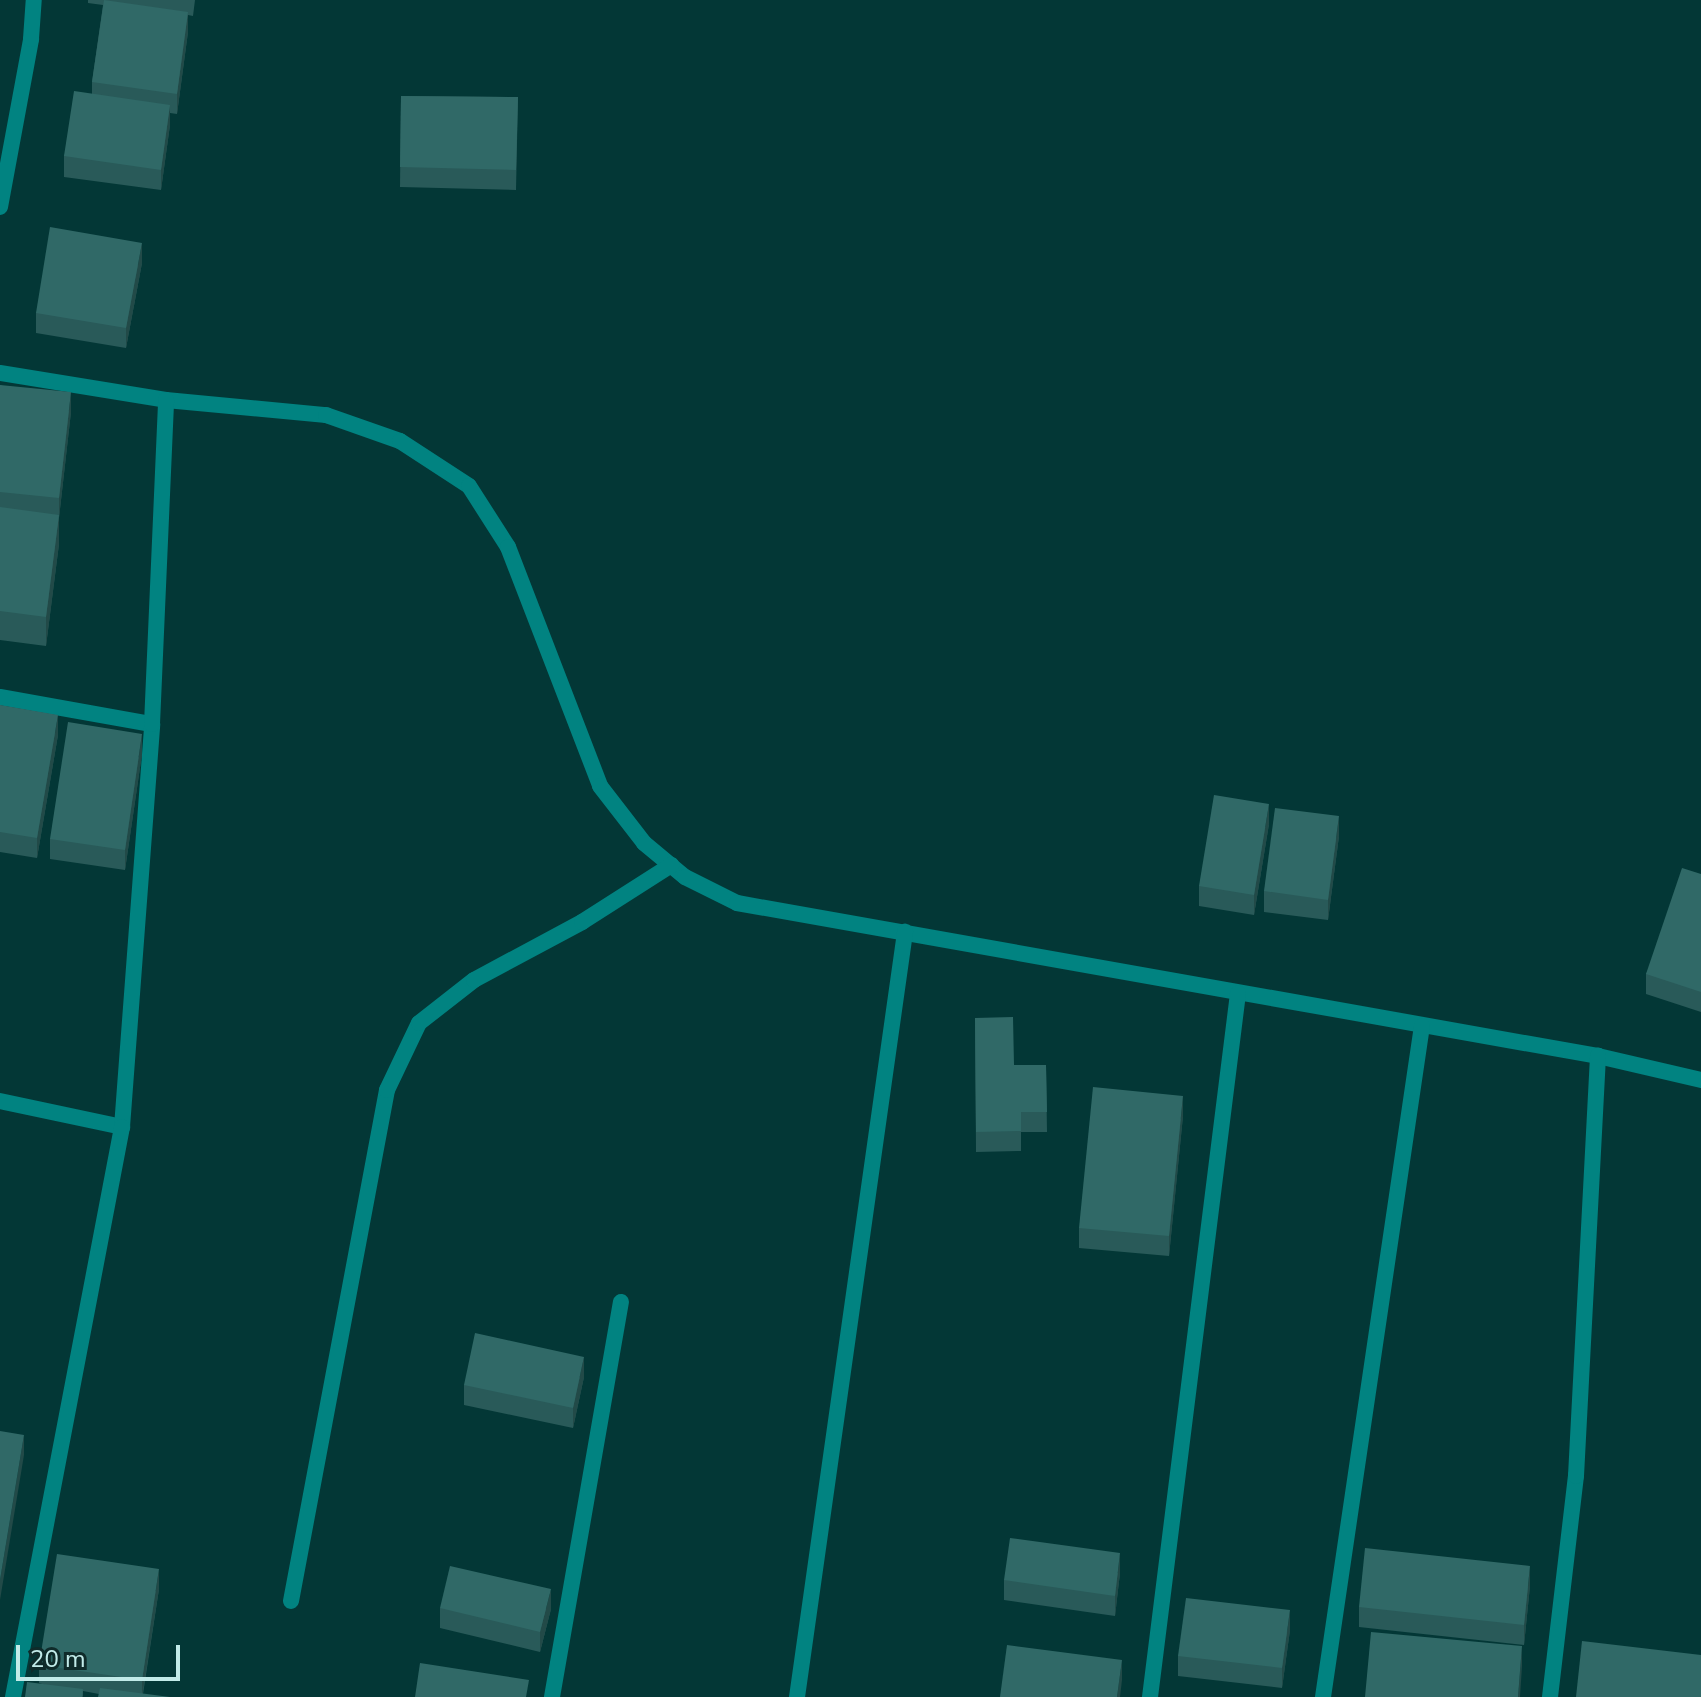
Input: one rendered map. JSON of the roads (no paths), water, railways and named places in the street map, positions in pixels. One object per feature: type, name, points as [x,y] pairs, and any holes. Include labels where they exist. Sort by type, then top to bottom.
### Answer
[{"type":"street","points":[[0,207],[31,39],[34,0]]},
{"type":"street","points":[[0,373],[166,400],[326,415],[400,441],[469,486],[508,547],[600,786],[644,843],[685,877],[737,903],[1598,1056],[1701,1080]]},
{"type":"street","points":[[13,1697],[122,1127],[152,724],[166,400]]},
{"type":"street","points":[[0,697],[152,724]]},
{"type":"street","points":[[291,1601],[387,1090],[419,1023],[474,980],[582,922],[671,865]]},
{"type":"street","points":[[797,1697],[905,932]]},
{"type":"street","points":[[1150,1697],[1238,993]]},
{"type":"street","points":[[1323,1697],[1422,1026]]},
{"type":"street","points":[[1550,1697],[1576,1476],[1598,1056]]},
{"type":"street","points":[[0,1101],[122,1127]]},
{"type":"street","points":[[552,1697],[621,1302]]}]
